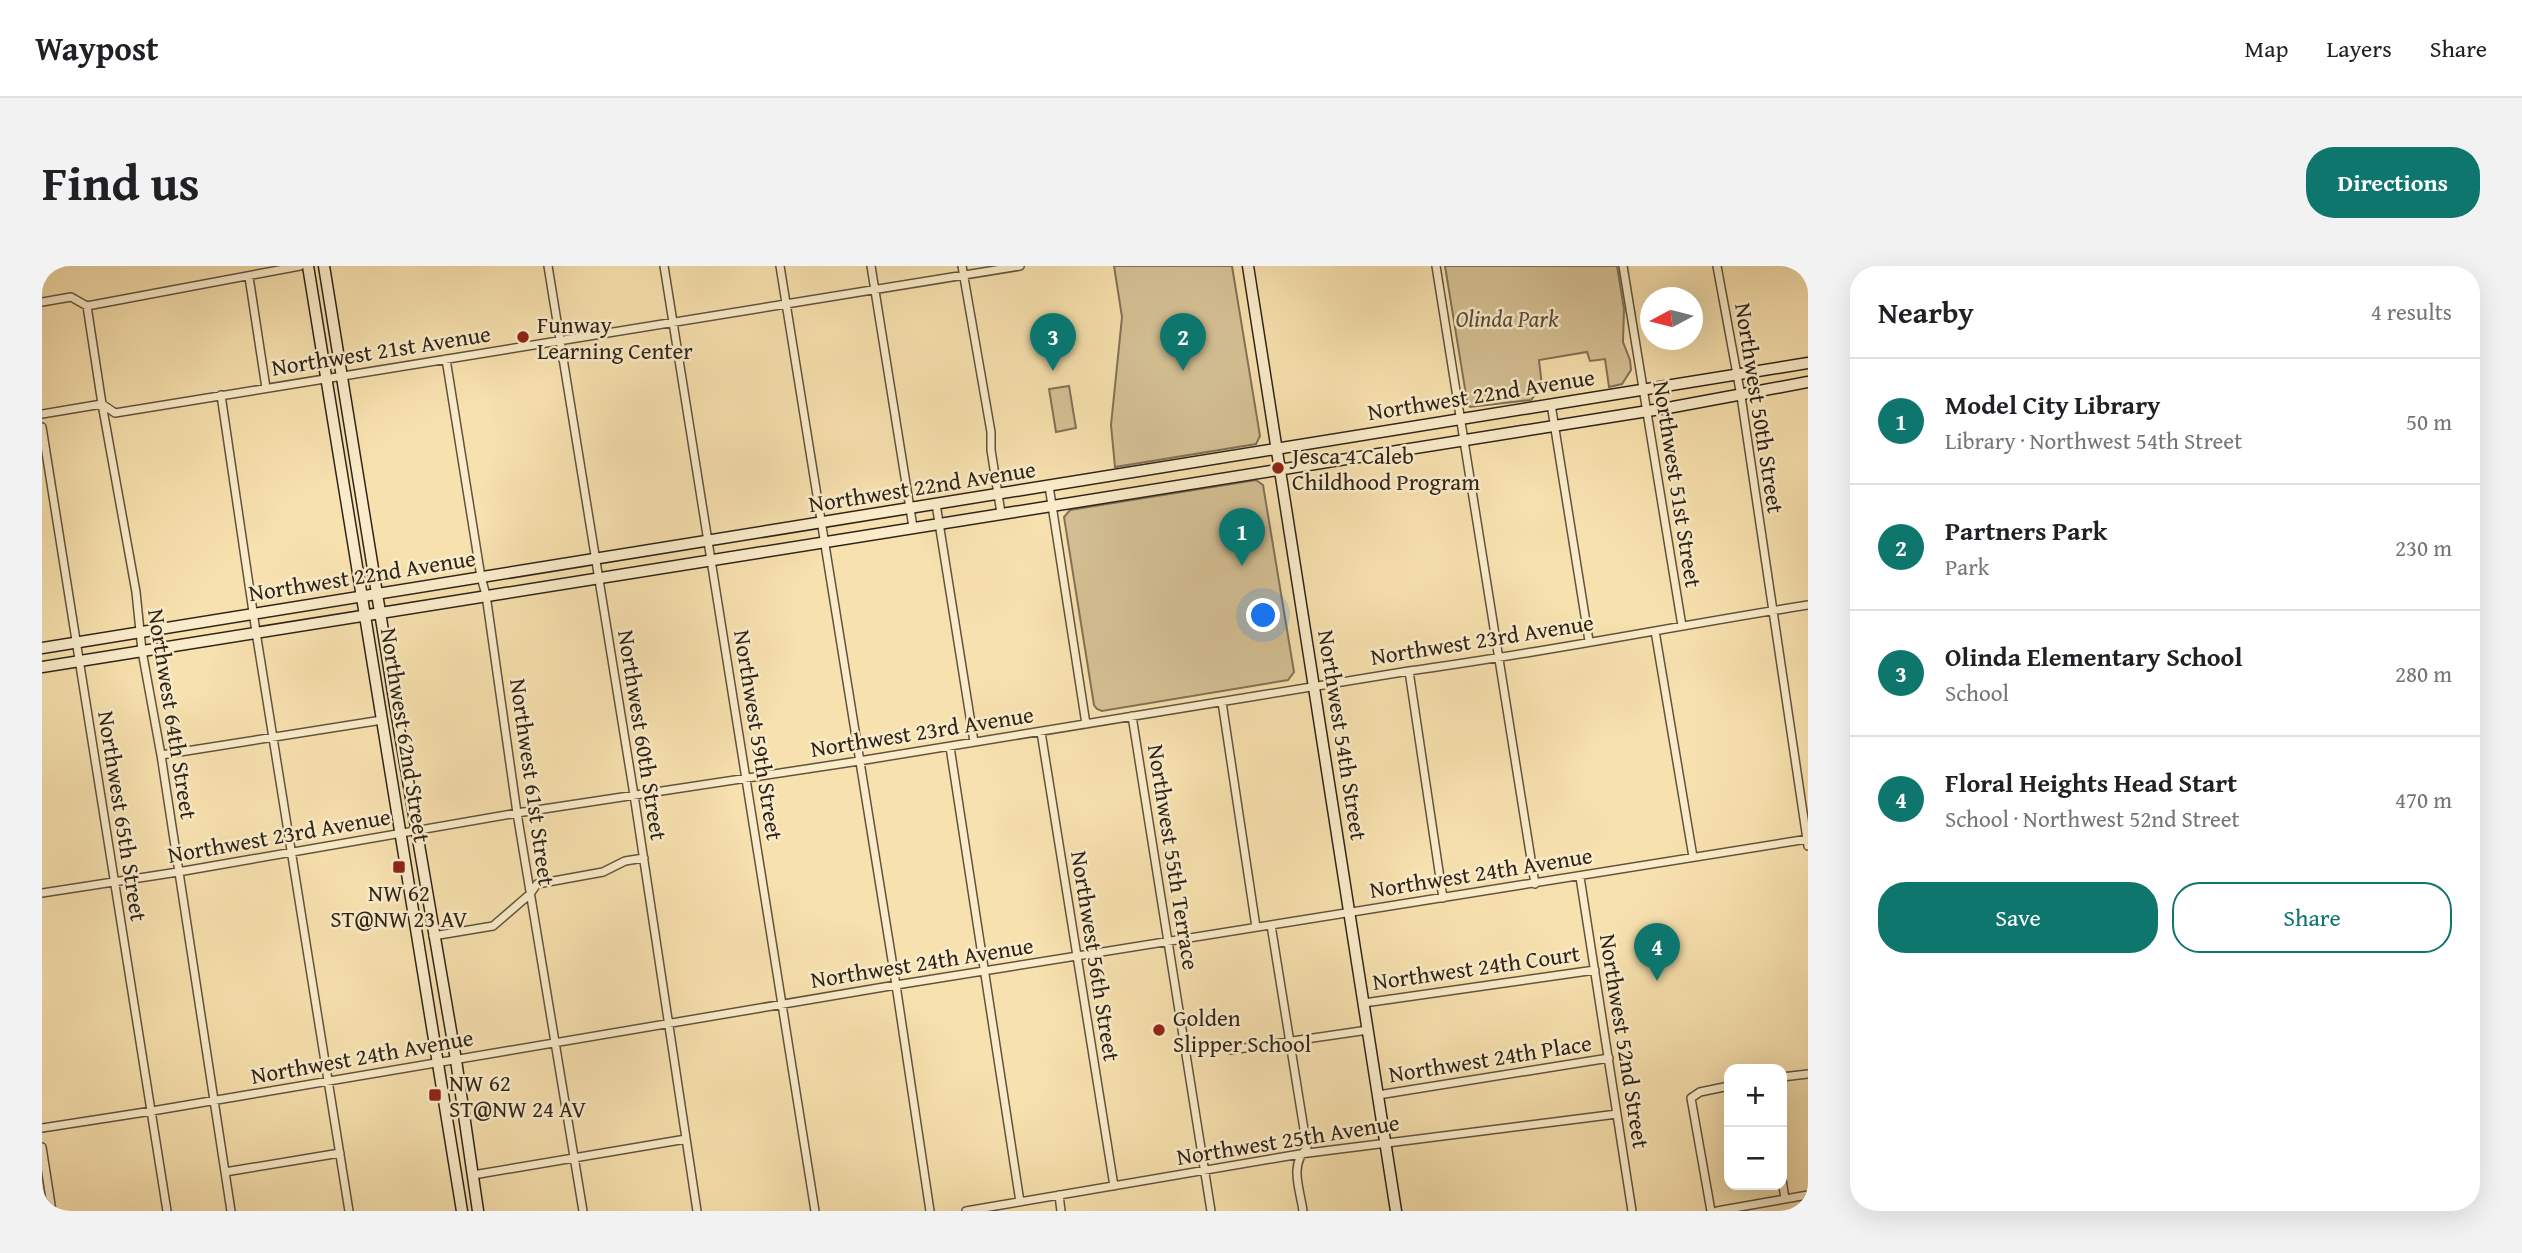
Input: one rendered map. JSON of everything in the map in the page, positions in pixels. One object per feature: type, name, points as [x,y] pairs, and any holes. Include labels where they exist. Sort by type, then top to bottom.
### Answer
[{"type":"main road","name":"Northwest 62nd Street","points":[[307,266],[462,1211]]},
{"type":"main road","name":"Northwest 62nd Street","points":[[324,266],[433,936],[456,1060],[478,1211]]},
{"type":"main road","name":"Northwest 54th Street","points":[[1248,266],[1396,1211]]},
{"type":"main road","name":"Northwest 22nd Avenue","points":[[42,648],[1808,363]]},
{"type":"main road","name":"Northwest 22nd Avenue","points":[[42,667],[1741,396],[1808,382]]},
{"type":"street","points":[[42,302],[71,297],[87,306],[300,266]]},
{"type":"street","name":"Northwest 60th Street","points":[[548,266],[644,858],[697,1211]]},
{"type":"street","name":"Northwest 59th Street","points":[[664,266],[815,1211]]},
{"type":"street","points":[[780,266],[930,1211]]},
{"type":"street","points":[[871,266],[913,527]]},
{"type":"street","name":"Northwest 21st Avenue","points":[[42,414],[102,404],[115,413],[875,289],[963,270],[1020,266]]},
{"type":"street","points":[[1436,266],[1535,884]]},
{"type":"street","name":"Northwest 51st Street","points":[[1623,266],[1682,626]]},
{"type":"street","name":"Northwest 50th Street","points":[[1717,266],[1741,396],[1808,842]]},
{"type":"street","points":[[963,270],[991,432],[1001,513]]},
{"type":"street","points":[[249,277],[265,388]]},
{"type":"street","name":"Northwest 64th Street","points":[[87,306],[136,592],[142,651],[161,755],[231,1211]]},
{"type":"street","name":"Northwest 61st Street","points":[[446,359],[583,1211]]},
{"type":"street","points":[[220,396],[349,1211]]},
{"type":"street","points":[[1551,404],[1589,641]]},
{"type":"street","name":"Northwest 65th Street","points":[[42,427],[167,1211]]},
{"type":"street","points":[[1049,486],[1086,724]]},
{"type":"street","points":[[936,505],[974,742]]},
{"type":"street","name":"Northwest 23rd Avenue","points":[[42,893],[517,813],[1498,659],[1808,604]]},
{"type":"street","points":[[1655,631],[1693,857]]},
{"type":"street","points":[[1409,671],[1443,898]]},
{"type":"street","points":[[1222,702],[1256,927]]},
{"type":"street","name":"Northwest 55th Terrace","points":[[1132,716],[1210,1211]]},
{"type":"street","points":[[161,755],[382,720]]},
{"type":"street","name":"Northwest 56th Street","points":[[1041,732],[1114,1186]]},
{"type":"street","points":[[950,747],[1020,1202]]},
{"type":"street","name":"Northwest 24th Avenue","points":[[42,1128],[896,985],[1693,857],[1808,842]]},
{"type":"street","points":[[433,936],[493,926],[530,894],[537,884],[603,872],[625,861],[644,858]]},
{"type":"street","name":"Northwest 52nd Street","points":[[1580,877],[1632,1211]]},
{"type":"street","points":[[1271,925],[1307,1148],[1300,1154],[1296,1164],[1303,1211]]},
{"type":"street","name":"Northwest 24th Court","points":[[1364,1003],[1595,970]]},
{"type":"street","points":[[1231,1051],[1368,1030]]},
{"type":"street","name":"Northwest 24th Place","points":[[1378,1096],[1609,1058]]},
{"type":"street","points":[[1787,1076],[1808,1074]]},
{"type":"street","points":[[1711,1211],[1691,1098],[1700,1092],[1724,1087]]},
{"type":"street","name":"Northwest 25th Avenue","points":[[965,1211],[1300,1154],[1617,1114]]},
{"type":"street","points":[[473,1175],[686,1139]]},
{"type":"street","points":[[42,1147],[52,1211]]},
{"type":"street","points":[[225,1172],[340,1153]]},
{"type":"street","points":[[1784,1190],[1785,1199]]},
{"type":"street","points":[[1059,1195],[1061,1211]]},
{"type":"street","points":[[1717,1211],[1808,1195]]},
{"type":"green space","points":[[1114,266],[1232,266],[1260,436],[1256,444],[1115,467],[1111,425],[1122,317]]},
{"type":"green space","name":"Olinda Park","points":[[1445,266],[1617,266],[1624,309],[1623,342],[1631,370],[1622,384],[1609,387],[1605,359],[1590,361],[1587,352],[1539,360],[1542,386],[1531,400],[1470,407]]},
{"type":"green space","points":[[1069,386],[1076,428],[1056,432],[1049,389]]},
{"type":"green space","points":[[1256,480],[1263,485],[1294,672],[1288,680],[1102,711],[1097,709],[1094,705],[1064,517],[1070,510]]},
{"type":"place","name":"Funway Learning Center","points":[[523,337]]},
{"type":"place","name":"Olinda Elementary School","points":[[1053,371]]},
{"type":"place","name":"Partners Park","points":[[1183,371]]},
{"type":"place","name":"Jesca 4 Caleb Childhood Program","points":[[1278,468]]},
{"type":"place","name":"Model City Library","points":[[1242,566]]},
{"type":"place","name":"NW 62 ST@NW 23 AV","points":[[399,867]]},
{"type":"place","name":"Floral Heights Head Start","points":[[1657,981]]},
{"type":"place","name":"Golden Slipper School","points":[[1159,1030]]},
{"type":"place","name":"NW 62 ST@NW 24 AV","points":[[435,1095]]}]
